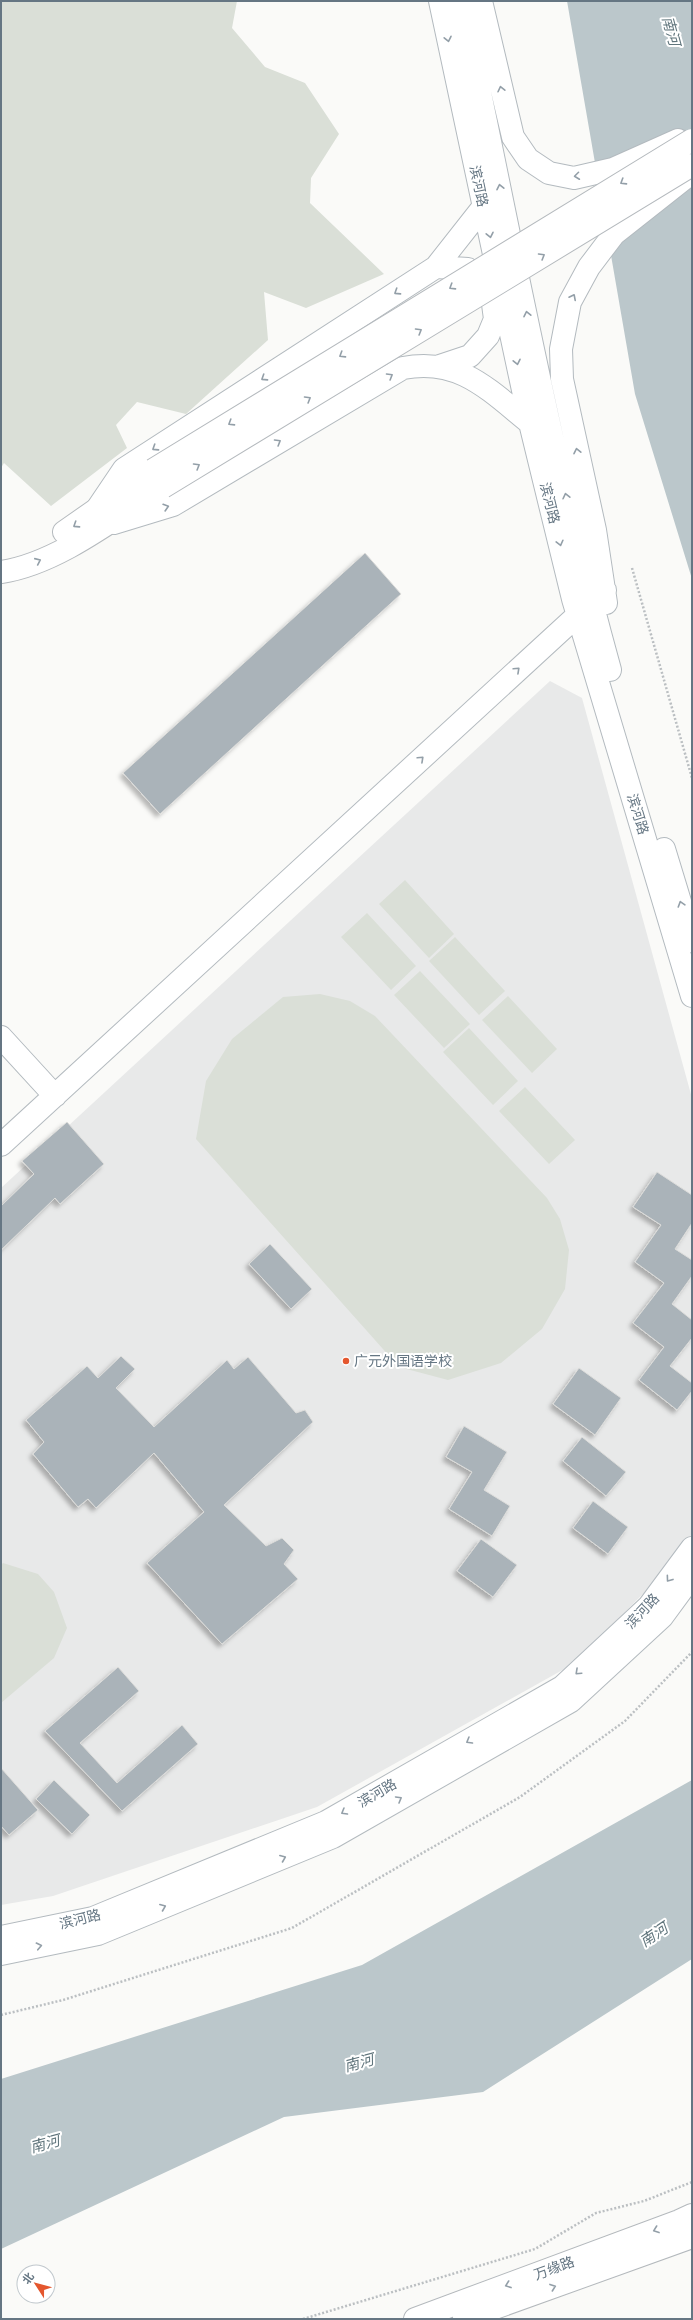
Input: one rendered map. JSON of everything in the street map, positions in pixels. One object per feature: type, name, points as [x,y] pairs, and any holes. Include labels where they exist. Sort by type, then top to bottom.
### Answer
[{"type":"main road","name":"滨河路","points":[[440,1],[530,423],[610,670],[692,941]]},
{"type":"main road","name":"滨河路","points":[[461,1],[587,598],[692,996]]},
{"type":"main road","points":[[481,1],[513,137],[528,159],[549,173],[574,178],[613,169],[692,134]]},
{"type":"main road","points":[[1,572],[19,569],[58,552],[98,519],[158,478],[692,140]]},
{"type":"main road","points":[[158,478],[692,165]]},
{"type":"main road","points":[[1,1145],[51,1091],[587,598],[595,530],[562,379],[561,349],[570,302],[589,267],[614,234],[692,173]]},
{"type":"main road","points":[[98,519],[124,469],[436,266],[484,206]]},
{"type":"main road","points":[[436,266],[468,269],[486,286],[493,304],[495,319],[488,336],[470,356],[440,366]]},
{"type":"main road","points":[[1,557],[15,555],[98,519],[173,505],[403,368],[423,364],[440,366],[463,374],[489,390],[530,423]]},
{"type":"main road","points":[[1,1037],[51,1091]]},
{"type":"main road","points":[[1,1128],[51,1091]]},
{"type":"main road","name":"滨河路","points":[[1,1937],[93,1918],[326,1822],[562,1687],[650,1606],[692,1548]]},
{"type":"main road","name":"滨河路","points":[[1,1954],[98,1934],[333,1837],[571,1701],[662,1617],[692,1576]]},
{"type":"main road","name":"万缘路","points":[[415,2319],[679,2221],[692,2214]]},
{"type":"main road","name":"万缘路","points":[[464,2319],[692,2237]]},
{"type":"path","points":[[632,568],[692,778]]},
{"type":"path","points":[[1,2015],[63,2000],[292,1928],[520,1797],[625,1721],[692,1652]]},
{"type":"path","points":[[303,2319],[535,2249],[596,2213],[644,2201],[692,2182]]},
{"type":"shaded area","points":[[1,1],[237,1],[232,28],[265,67],[305,83],[339,134],[311,178],[310,203],[384,274],[306,308],[264,292],[268,340],[186,414],[137,402],[116,425],[127,448],[51,506],[4,463],[1,468]]},
{"type":"shaded area","name":"广元外国语学校","points":[[550,681],[582,698],[692,1098],[692,1533],[683,1553],[575,1663],[317,1807],[53,1896],[1,1905],[1,1188]]},
{"type":"shaded area","points":[[405,880],[454,934],[429,958],[379,904]]},
{"type":"shaded area","points":[[367,913],[416,966],[391,990],[341,937]]},
{"type":"shaded area","points":[[455,937],[505,991],[479,1015],[429,961]]},
{"type":"shaded area","points":[[420,971],[470,1024],[444,1048],[394,995]]},
{"type":"shaded area","points":[[320,994],[350,1001],[375,1016],[547,1198],[560,1219],[569,1250],[565,1289],[542,1329],[501,1363],[448,1380],[399,1367],[196,1139],[206,1081],[232,1039],[283,997]]},
{"type":"shaded area","points":[[508,996],[557,1049],[532,1073],[482,1020]]},
{"type":"shaded area","points":[[469,1028],[518,1081],[493,1105],[443,1052]]},
{"type":"shaded area","points":[[525,1087],[575,1140],[549,1164],[499,1111]]},
{"type":"shaded area","points":[[3,1563],[38,1574],[54,1592],[67,1628],[54,1658],[1,1703],[1,1565]]},
{"type":"water","name":"南河","points":[[567,1],[692,1],[692,579],[635,394]]},
{"type":"water","name":"南河","points":[[692,1780],[692,1959],[483,2092],[284,2117],[1,2249],[1,2079],[362,1965]]},
{"type":"building","points":[[365,553],[401,594],[160,814],[123,773]]},
{"type":"building","points":[[67,1122],[104,1164],[60,1204],[55,1198],[1,1250],[1,1206],[34,1174],[22,1161]]},
{"type":"building","points":[[657,1172],[692,1195],[692,1223],[675,1249],[692,1260],[692,1276],[672,1304],[692,1320],[692,1338],[670,1366],[692,1383],[692,1391],[677,1410],[639,1380],[664,1347],[633,1323],[664,1283],[635,1262],[661,1225],[633,1207]]},
{"type":"building","points":[[270,1244],[312,1289],[291,1309],[249,1264]]},
{"type":"building","points":[[121,1356],[135,1369],[116,1388],[154,1427],[227,1360],[234,1369],[248,1357],[296,1413],[305,1410],[313,1422],[224,1505],[266,1546],[282,1538],[294,1550],[284,1564],[298,1579],[222,1644],[147,1563],[204,1512],[154,1453],[96,1508],[88,1499],[78,1507],[33,1454],[44,1442],[26,1420],[87,1366],[98,1378]]},
{"type":"building","points":[[579,1368],[621,1398],[595,1435],[553,1404]]},
{"type":"building","points":[[464,1426],[507,1452],[484,1490],[510,1506],[492,1536],[449,1509],[472,1472],[446,1457]]},
{"type":"building","points":[[582,1437],[626,1472],[606,1496],[563,1461]]},
{"type":"building","points":[[593,1501],[628,1527],[608,1554],[573,1528]]},
{"type":"building","points":[[481,1539],[517,1565],[493,1597],[457,1571]]},
{"type":"building","points":[[118,1667],[139,1691],[80,1743],[117,1783],[182,1725],[198,1744],[122,1811],[45,1731]]},
{"type":"building","points":[[1,1768],[38,1810],[9,1835],[1,1826]]},
{"type":"building","points":[[54,1780],[90,1815],[72,1834],[36,1799]]},
{"type":"place","name":"广元外国语学校","points":[[346,1361]]}]
